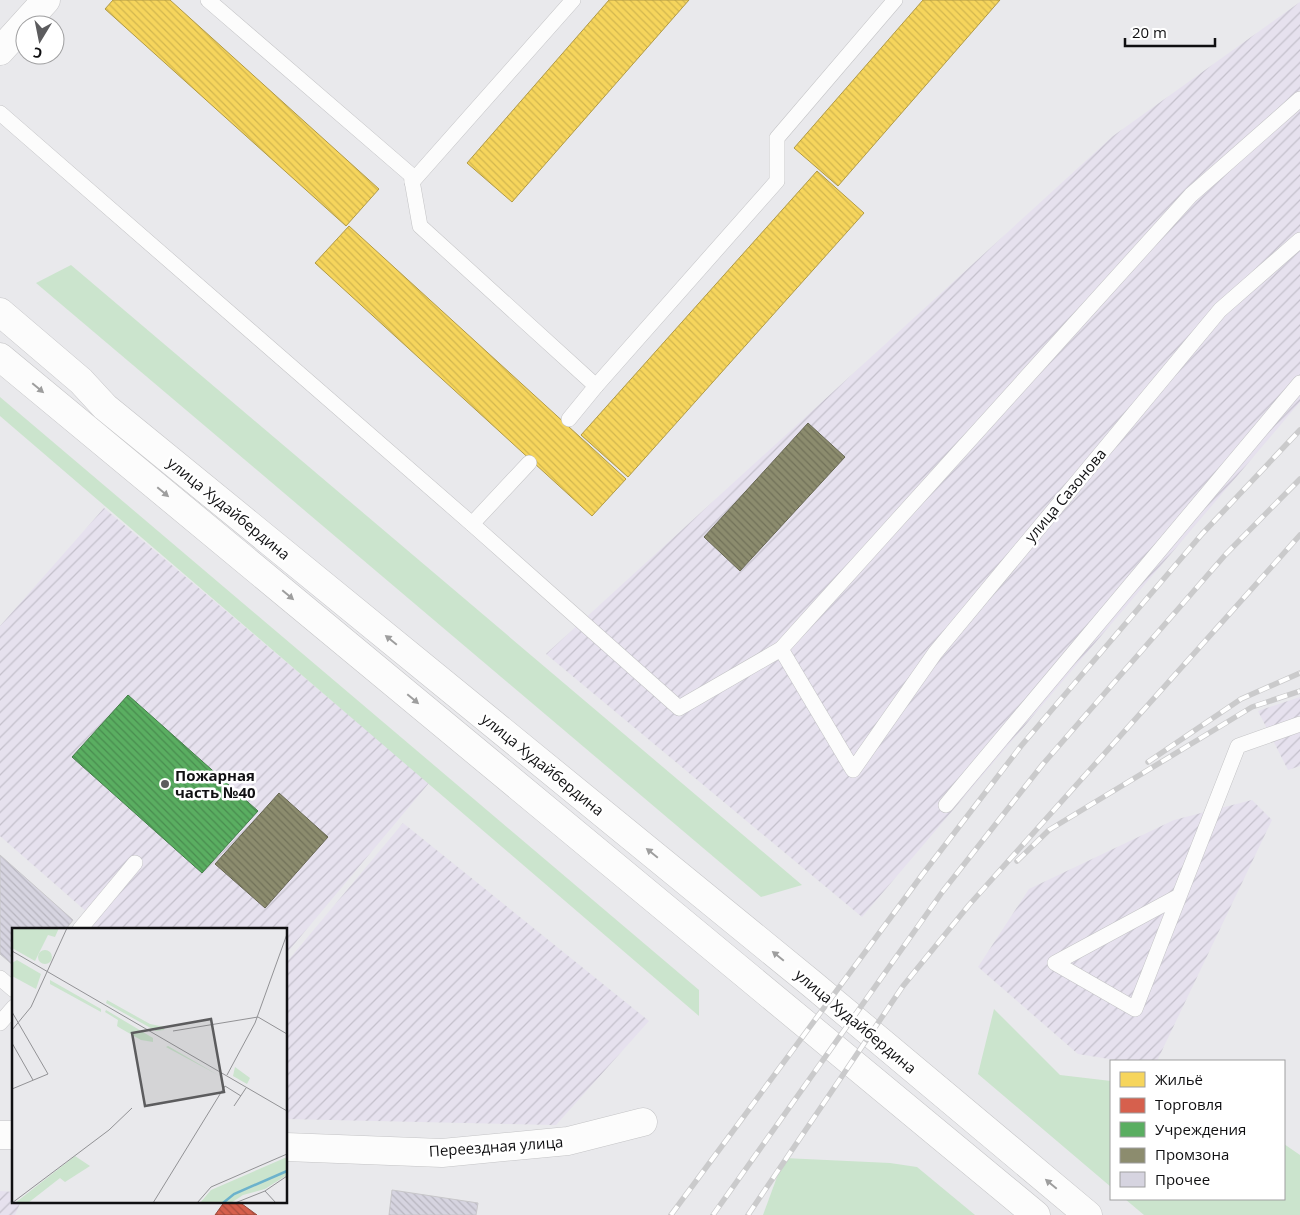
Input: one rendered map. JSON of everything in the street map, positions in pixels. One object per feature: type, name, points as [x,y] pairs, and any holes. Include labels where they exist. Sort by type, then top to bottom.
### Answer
[{"type":"main road","points":[[0,51],[46,0]]},
{"type":"main road","name":"улица Худайбердина","points":[[0,312],[81,381],[105,407],[812,984],[1088,1215]]},
{"type":"main road","points":[[0,325],[76,388],[105,407]]},
{"type":"main road","name":"улица Худайбердина","points":[[0,357],[1036,1215]]},
{"type":"main road","name":"Переездная улица","points":[[288,1146],[442,1153],[568,1141],[643,1122]]},
{"type":"lane","points":[[412,182],[573,0]]},
{"type":"lane","points":[[569,419],[777,180],[777,138],[895,0]]},
{"type":"lane","points":[[213,2],[411,176],[420,226],[596,386]]},
{"type":"lane","points":[[0,113],[472,524],[679,708],[781,649],[1191,195],[1300,99]]},
{"type":"lane","name":"улица Сазонова","points":[[781,649],[853,770],[934,653],[1220,310],[1300,240]]},
{"type":"lane","points":[[946,805],[1300,383]]},
{"type":"lane","points":[[472,524],[529,463]]},
{"type":"lane","points":[[1179,896],[1055,963],[1135,1009],[1238,746],[1300,724]]},
{"type":"lane","points":[[81,928],[135,863]]},
{"type":"lane","points":[[0,978],[12,988]]},
{"type":"lane","points":[[0,1023],[12,1010]]},
{"type":"shaded area","points":[[1300,2],[1300,402],[862,917],[546,654],[1113,136]]},
{"type":"shaded area","points":[[104,508],[429,783],[288,952],[288,928],[77,928],[88,913],[0,836],[0,626]]},
{"type":"shaded area","points":[[1300,697],[1300,766],[1288,770],[1258,711]]},
{"type":"shaded area","points":[[1252,800],[1272,820],[1157,1060],[1116,1060],[1078,1054],[978,967],[1029,889],[1174,820]]},
{"type":"shaded area","points":[[403,823],[649,1021],[556,1125],[288,1119],[288,961]]},
{"type":"shaded area","points":[[0,1191],[12,1192],[12,1202],[21,1202],[15,1215],[0,1215]]},
{"type":"green space","points":[[71,265],[802,885],[761,897],[36,283]]},
{"type":"green space","points":[[0,397],[699,990],[699,1016],[0,416]]},
{"type":"green space","points":[[994,1009],[1060,1075],[1110,1081],[1110,1186],[978,1074]]},
{"type":"green space","points":[[1285,1145],[1300,1155],[1300,1215],[1144,1215],[1126,1200],[1285,1200]]},
{"type":"green space","points":[[784,1158],[890,1163],[917,1167],[975,1215],[763,1215]]},
{"type":"building: Жильё","points":[[113,0],[170,0],[379,189],[346,226],[105,9]]},
{"type":"building: Жильё","points":[[609,0],[689,0],[512,202],[467,163]]},
{"type":"building: Жильё","points":[[923,0],[1000,0],[838,186],[794,148]]},
{"type":"building: Жильё","points":[[817,171],[864,213],[628,477],[581,435]]},
{"type":"building: Жильё","points":[[349,226],[626,479],[592,516],[315,263]]},
{"type":"building: Торговля","points":[[224,1202],[239,1202],[257,1215],[215,1215]]},
{"type":"building: Учреждения","name":"Пожарная часть №40","points":[[128,695],[258,811],[202,873],[72,757]]},
{"type":"building: Промзона","points":[[808,423],[845,457],[740,571],[704,537]]},
{"type":"building: Промзона","points":[[279,793],[328,837],[265,908],[215,864]]},
{"type":"building: Прочее","points":[[0,855],[73,920],[67,928],[12,928],[12,964],[0,954]]},
{"type":"building: Прочее","points":[[392,1190],[478,1203],[476,1215],[389,1215]]},
{"type":"railway","points":[[671,1215],[922,875],[1021,746],[1202,534],[1300,430]]},
{"type":"railway","points":[[713,1215],[943,891],[1043,764],[1226,554],[1300,479]]},
{"type":"railway","points":[[748,1215],[903,986],[969,905],[1300,535]]},
{"type":"railway","points":[[1148,762],[1241,699],[1300,673]]},
{"type":"railway","points":[[1017,861],[1049,830],[1252,707],[1300,691]]},
{"type":"place","name":"Пожарная часть №40","points":[[165,784]]}]
